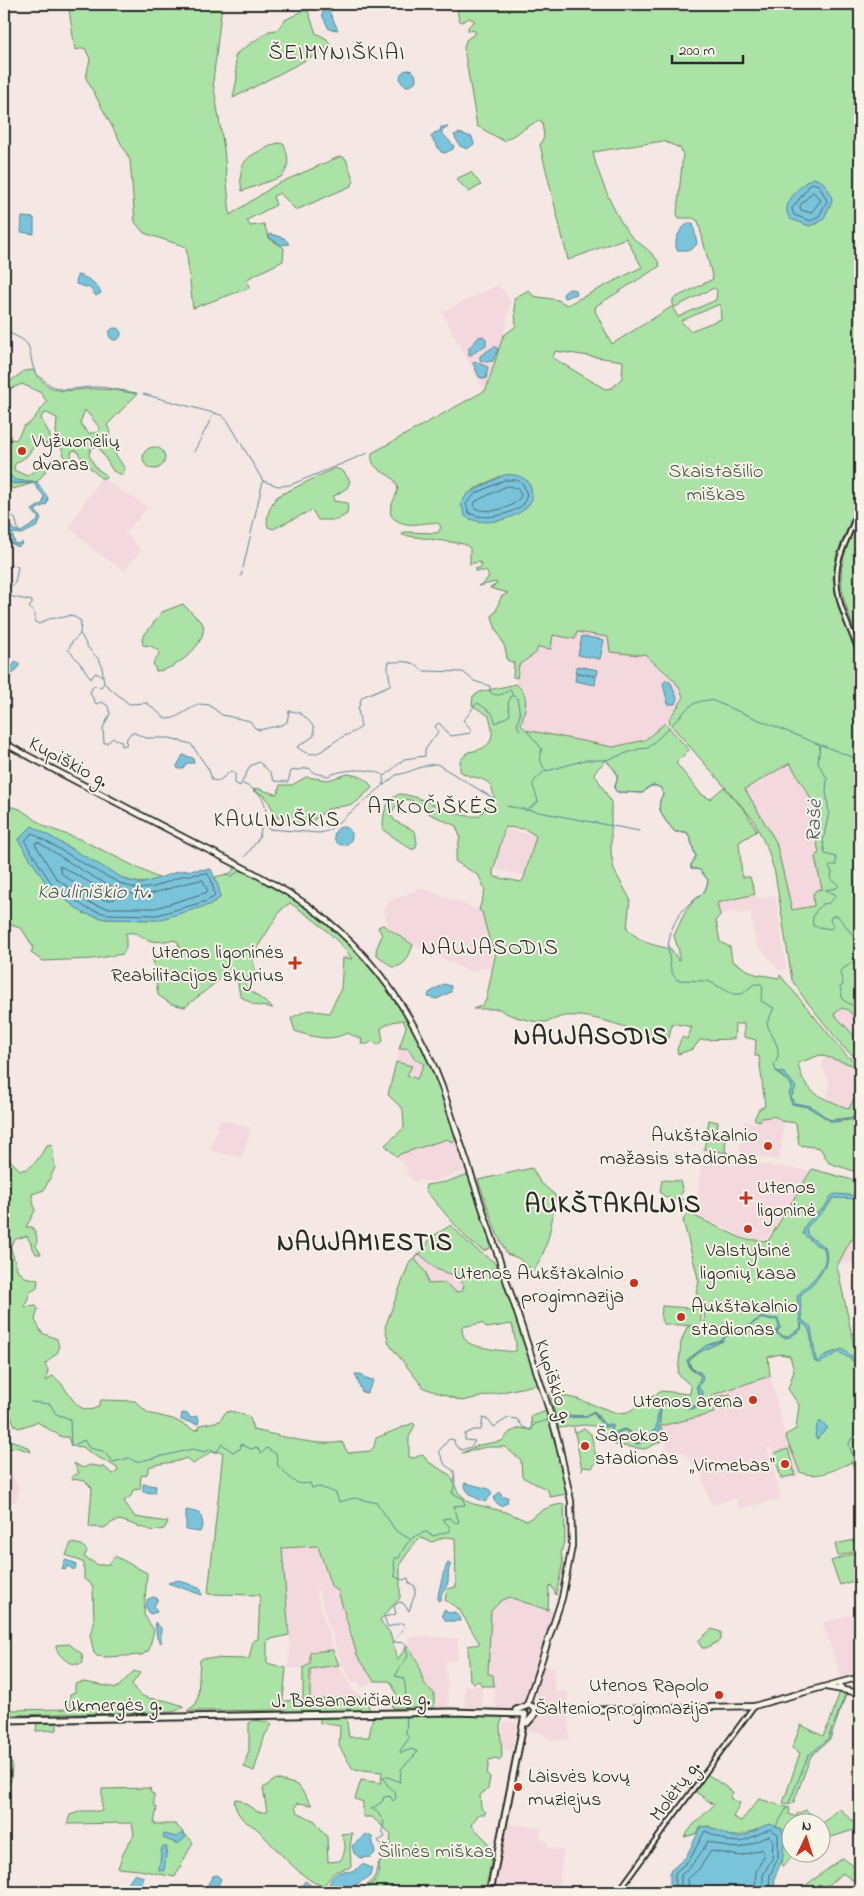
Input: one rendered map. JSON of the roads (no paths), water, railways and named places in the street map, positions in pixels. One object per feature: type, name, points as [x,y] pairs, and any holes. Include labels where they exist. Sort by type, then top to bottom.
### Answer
[{"type":"highway","points":[[526,1707],[529,1715]]},
{"type":"highway","name":"J. Basanavičiaus g.","points":[[222,1717],[480,1712],[535,1707]]},
{"type":"highway","points":[[492,1892],[514,1766],[524,1728],[529,1715],[535,1707]]},
{"type":"highway","name":"J. Basanavičiaus g.","points":[[480,1712],[529,1715]]},
{"type":"highway","name":"Ukmergės g.","points":[[4,1720],[222,1717]]},
{"type":"main road","name":"Kupiškio g.","points":[[4,743],[292,895],[334,927],[368,960],[401,1002],[428,1051],[470,1170],[546,1400],[558,1440],[571,1500],[572,1540],[567,1579],[533,1693],[526,1707]]},
{"type":"main road","name":"J. Basanavičiaus g.","points":[[529,1715],[540,1712],[570,1710],[754,1706],[860,1677]]},
{"type":"main road","points":[[854,1678],[850,1686],[858,1693]]},
{"type":"main road","points":[[840,1682],[846,1691]]},
{"type":"main road","points":[[824,1687],[858,1693]]},
{"type":"main road","name":"Kupiškio g.","points":[[533,1693],[535,1707]]},
{"type":"main road","name":"J. Basanavičiaus g.","points":[[535,1707],[570,1710]]},
{"type":"street","points":[[860,495],[858,513],[840,557],[836,575],[842,606],[860,654]]},
{"type":"street","name":"Molėtų g.","points":[[618,1892],[754,1706]]},
{"type":"water","points":[[323,11],[329,11],[338,30],[329,29],[322,15]]},
{"type":"water","points":[[408,70],[416,78],[408,86],[400,78]]},
{"type":"water","points":[[441,127],[448,127],[441,132],[454,146],[453,149],[445,153],[441,152],[431,137],[434,133],[440,131]]},
{"type":"water","points":[[459,133],[472,137],[474,144],[467,149],[460,146],[454,135]]},
{"type":"water","points":[[814,178],[823,182],[831,194],[832,201],[823,220],[810,226],[790,219],[787,209],[790,199],[797,190]]},
{"type":"water","points":[[22,217],[34,218],[34,234],[21,232]]},
{"type":"water","points":[[688,223],[693,223],[697,244],[691,250],[677,250],[676,242],[678,235]]},
{"type":"water","points":[[270,234],[284,238],[289,244],[281,245],[269,237]]},
{"type":"water","points":[[77,275],[91,281],[98,287],[101,293],[96,296],[90,288],[76,284]]},
{"type":"water","points":[[569,289],[576,290],[577,294],[564,298],[563,294]]},
{"type":"water","points":[[113,328],[117,328],[121,334],[117,340],[113,340],[109,336],[109,332]]},
{"type":"water","points":[[483,336],[486,339],[486,345],[469,356],[469,348],[479,337]]},
{"type":"water","points":[[495,346],[498,349],[493,361],[486,362],[480,360],[480,356]]},
{"type":"water","points":[[476,362],[488,367],[486,379],[479,377],[473,363]]},
{"type":"water","points":[[4,469],[15,480],[37,482],[48,498],[47,504],[35,510],[41,518],[38,526],[22,534],[12,533],[15,544],[23,543],[18,547],[11,543],[8,526],[4,536],[5,526],[9,524],[14,530],[21,532],[38,521],[38,517],[32,510],[43,503],[44,496],[33,483],[11,483],[4,475]]},
{"type":"water","points":[[504,475],[516,475],[525,479],[532,492],[532,499],[528,506],[512,517],[492,522],[472,520],[465,516],[461,504],[467,494]]},
{"type":"water","points":[[582,636],[604,640],[600,659],[578,655]]},
{"type":"water","points":[[16,661],[20,664],[15,672],[10,675],[9,671]]},
{"type":"water","points":[[577,666],[598,670],[597,676],[575,672]]},
{"type":"water","points":[[576,673],[596,677],[595,685],[575,681]]},
{"type":"water","points":[[666,680],[671,683],[677,698],[675,704],[668,704],[663,684]]},
{"type":"water","points":[[183,755],[193,758],[194,763],[187,763],[183,769],[178,769],[177,766]]},
{"type":"water","name":"Kauliniškio tv.","points":[[32,826],[126,880],[141,884],[180,871],[211,869],[219,888],[220,898],[209,905],[158,920],[105,919],[83,913],[48,886],[18,840]]},
{"type":"water","points":[[343,827],[349,830],[352,836],[349,842],[343,845],[337,842],[334,836],[337,830]]},
{"type":"water","points":[[444,984],[451,986],[451,992],[437,999],[428,997],[429,993]]},
{"type":"water","points":[[776,1071],[784,1073],[796,1087],[791,1098],[794,1103],[810,1106],[830,1120],[857,1117],[860,1119],[860,1123],[855,1118],[832,1122],[808,1107],[792,1104],[789,1096],[792,1085]]},
{"type":"water","points":[[836,1194],[860,1196],[860,1199],[833,1198],[828,1206],[806,1228],[808,1236],[825,1247],[827,1255],[824,1268],[816,1280],[800,1296],[802,1320],[811,1327],[816,1360],[818,1361],[825,1355],[842,1349],[854,1358],[860,1370],[852,1360],[839,1352],[820,1363],[815,1362],[809,1330],[802,1323],[801,1330],[790,1337],[784,1338],[776,1333],[779,1327],[777,1320],[760,1319],[745,1329],[729,1331],[723,1341],[689,1360],[691,1368],[702,1374],[703,1379],[698,1387],[703,1393],[702,1405],[692,1409],[674,1401],[665,1402],[660,1411],[659,1432],[639,1444],[633,1443],[633,1435],[624,1430],[612,1436],[608,1431],[612,1426],[604,1427],[594,1413],[587,1417],[560,1418],[560,1416],[586,1416],[593,1411],[605,1425],[614,1426],[610,1432],[611,1434],[624,1429],[632,1433],[636,1438],[635,1442],[637,1443],[656,1429],[659,1409],[665,1401],[669,1399],[693,1407],[700,1404],[702,1397],[696,1388],[701,1376],[690,1368],[687,1360],[707,1345],[721,1341],[728,1330],[745,1328],[761,1317],[778,1319],[781,1327],[777,1332],[784,1336],[801,1328],[797,1296],[818,1274],[825,1261],[823,1247],[816,1245],[803,1234],[805,1225],[825,1206],[830,1197]]},
{"type":"water","points":[[355,1374],[361,1374],[365,1379],[374,1380],[367,1393],[362,1392]]},
{"type":"water","points":[[182,1413],[188,1414],[190,1418],[197,1416],[199,1419],[198,1424],[181,1420]]},
{"type":"water","points":[[820,1421],[828,1428],[817,1439],[815,1437],[817,1425]]},
{"type":"water","points":[[143,1484],[156,1486],[155,1493],[143,1492]]},
{"type":"water","points":[[464,1484],[489,1489],[492,1494],[485,1502],[475,1497],[465,1488]]},
{"type":"water","points":[[500,1492],[502,1497],[508,1497],[507,1503],[501,1506],[494,1501],[495,1496]]},
{"type":"water","points":[[186,1510],[200,1513],[203,1524],[200,1532],[186,1530]]},
{"type":"water","points":[[65,1560],[75,1563],[76,1567],[74,1570],[68,1566],[65,1570],[62,1569]]},
{"type":"water","points":[[448,1563],[451,1565],[448,1583],[441,1599],[438,1601],[441,1582]]},
{"type":"water","points":[[179,1580],[201,1589],[202,1595],[168,1583]]},
{"type":"water","points":[[154,1597],[158,1599],[154,1606],[157,1612],[150,1614],[146,1607],[148,1599]]},
{"type":"water","points":[[444,1610],[449,1613],[455,1612],[461,1621],[446,1621],[442,1615]]},
{"type":"water","points":[[155,1622],[161,1628],[161,1643],[157,1638]]},
{"type":"water","points":[[770,1824],[782,1829],[782,1860],[775,1876],[774,1892],[670,1892],[670,1871],[686,1857],[701,1827],[709,1827],[734,1837],[739,1837]]},
{"type":"water","points":[[182,1833],[186,1837],[178,1844],[163,1838],[164,1834],[176,1837]]},
{"type":"water","points":[[366,1834],[372,1837],[375,1853],[371,1857],[360,1858],[354,1853],[352,1846]]},
{"type":"water","points":[[162,1847],[167,1847],[164,1871],[159,1870]]},
{"type":"water","points":[[362,1864],[372,1868],[370,1876],[354,1886],[337,1888],[331,1891],[329,1884],[333,1876],[342,1872],[354,1872]]},
{"type":"water","points":[[134,1874],[144,1877],[139,1892],[126,1892],[128,1882]]},
{"type":"water","points":[[217,1875],[221,1879],[215,1892],[208,1892],[207,1886],[213,1876]]},
{"type":"water","points":[[305,1881],[320,1892],[307,1892],[302,1886]]},
{"type":"waterway","points":[[4,155],[4,181]]},
{"type":"waterway","points":[[9,333],[24,340],[29,348],[35,372],[43,380],[57,388],[99,387],[137,393]]},
{"type":"waterway","points":[[143,394],[221,415],[228,421],[263,481],[243,568]]},
{"type":"waterway","points":[[194,452],[214,413]]},
{"type":"waterway","points":[[263,481],[278,486],[290,485],[368,453]]},
{"type":"waterway","points":[[4,510],[15,518],[19,532]]},
{"type":"waterway","points":[[4,572],[11,564],[18,567],[15,583],[4,591]]},
{"type":"waterway","points":[[241,576],[242,572]]},
{"type":"waterway","points":[[4,595],[32,601],[29,607],[35,614],[35,622],[39,624],[48,619],[71,615],[81,621],[80,634],[72,642],[68,650],[91,679],[95,673],[103,676],[104,683],[101,687],[93,686],[90,693],[96,704],[102,702],[108,706],[110,714],[103,728],[104,743],[113,738],[121,741],[122,746],[126,745],[127,738],[132,732],[146,738],[170,738],[191,744],[209,770],[212,780],[219,781],[231,771],[235,774],[235,783],[240,786],[250,766],[259,762],[270,772],[274,781],[288,782],[291,771],[309,768],[314,773],[328,776],[357,770],[372,771],[385,776],[404,759],[425,756],[425,750],[438,732],[435,726],[439,723],[451,736],[471,733],[472,730],[463,720],[478,703],[492,713],[496,723],[510,715],[508,703],[512,695],[517,698],[520,715],[517,725],[520,730]]},
{"type":"waterway","points":[[80,634],[87,646],[100,661],[103,675]]},
{"type":"waterway","points":[[105,684],[129,704],[147,703],[166,719],[174,718],[199,704],[209,705],[222,715],[250,721],[255,728],[260,730],[284,724],[287,722],[289,711],[297,712],[314,727],[314,736],[297,747],[309,754],[320,752],[361,727],[358,709],[362,697],[390,685],[389,662],[411,663],[423,671],[463,672],[474,681],[490,686],[490,692],[495,695],[500,695],[510,689],[512,694]]},
{"type":"waterway","name":"Rašė","points":[[672,725],[693,704],[711,700],[820,745],[818,763],[827,778],[826,792],[829,812],[823,841],[825,854],[836,857],[836,865],[829,867],[832,872],[831,878],[839,886],[825,890],[835,894],[835,897],[829,903],[822,904],[816,911],[813,916],[813,926],[831,929],[833,927],[830,919],[832,916],[838,916],[855,938],[856,960],[840,971],[843,985],[840,987],[843,1000],[860,1010]]},
{"type":"waterway","name":"Rašė","points":[[606,760],[639,749],[648,748],[670,727]]},
{"type":"waterway","points":[[527,731],[542,749],[541,761],[547,771],[585,760],[606,760],[616,772],[617,779],[614,788],[617,792],[643,793],[648,787],[654,785],[661,788],[663,795],[659,805],[662,814],[675,832],[687,832],[696,856],[691,868],[700,870],[708,880],[703,893],[687,906],[677,918],[671,932],[668,947],[672,971],[677,980],[708,981],[733,994],[742,994],[754,984],[761,984],[763,987],[761,1001],[774,1008],[767,1023],[778,1048],[777,1059],[774,1065],[776,1071]]},
{"type":"waterway","points":[[821,745],[855,758],[860,777]]},
{"type":"waterway","points":[[243,784],[256,791],[264,801],[266,827],[269,829],[319,833],[328,831],[396,775],[432,764],[437,764],[496,800]]},
{"type":"waterway","points":[[526,811],[538,802],[533,783],[546,770]]},
{"type":"waterway","points":[[383,785],[384,776]]},
{"type":"waterway","points":[[507,806],[639,831]]},
{"type":"waterway","points":[[245,857],[259,838],[261,829],[265,825]]},
{"type":"waterway","points":[[225,874],[230,877],[238,872]]},
{"type":"waterway","points":[[31,1402],[50,1404],[56,1414],[70,1419],[71,1445],[73,1446],[84,1440],[89,1448],[103,1451],[113,1462],[129,1458],[136,1462],[193,1449],[205,1452],[210,1449],[217,1452],[222,1444],[233,1452],[240,1449],[241,1444],[251,1449],[257,1447],[261,1454],[267,1448],[276,1454],[278,1466],[295,1482],[310,1483],[312,1488],[320,1487],[336,1493],[339,1502],[354,1498],[377,1503],[396,1531],[410,1539]]},
{"type":"waterway","points":[[407,1710],[403,1678],[395,1676],[408,1656],[405,1643],[393,1642],[405,1626],[402,1623],[388,1627],[384,1617],[396,1614],[394,1606],[399,1602],[403,1603],[409,1611],[415,1594],[415,1586],[409,1583],[408,1578],[403,1580],[395,1577],[394,1558],[399,1558],[406,1544],[417,1535],[426,1532],[433,1536],[450,1531],[449,1526],[442,1519],[450,1518],[456,1523],[459,1522],[454,1506],[465,1505],[464,1499],[452,1493],[455,1483],[454,1471],[445,1465],[439,1451],[449,1439],[454,1440],[455,1445],[461,1450],[471,1447],[475,1441],[465,1440],[465,1434],[474,1430],[481,1430],[483,1418],[489,1420],[494,1427],[508,1418],[517,1419],[523,1427],[530,1430],[535,1424],[548,1420]]},
{"type":"waterway","points":[[860,1434],[851,1439],[849,1445],[860,1478]]},
{"type":"waterway","points":[[834,1724],[845,1695]]},
{"type":"waterway","points":[[357,1892],[362,1888],[369,1888],[379,1875],[378,1867],[383,1846],[378,1841],[385,1837],[382,1831],[384,1822],[376,1810],[371,1809],[382,1802],[384,1797],[390,1796],[393,1801],[396,1798],[395,1792],[388,1786],[383,1777],[400,1782],[401,1769],[418,1752],[412,1749],[401,1753],[400,1751],[409,1738],[406,1734],[407,1714]]},
{"type":"waterway","points":[[789,1803],[808,1756],[828,1739],[832,1728]]},
{"type":"waterway","points":[[776,1826],[787,1808]]},
{"type":"place","name":"Vyžuonėlių dvaras","points":[[22,451]]},
{"type":"place","name":"Utenos ligoninės Reabilitacijos skyrius","points":[[295,963]]},
{"type":"place","name":"Aukštakalnio mažasis stadionas","points":[[768,1146]]},
{"type":"place","name":"Utenos ligoninė","points":[[746,1198]]},
{"type":"place","name":"Valstybinė ligonių kasa","points":[[748,1229]]},
{"type":"place","name":"Utenos Aukštakalnio progimnazija","points":[[634,1283]]},
{"type":"place","name":"Aukštakalnio stadionas","points":[[681,1317]]},
{"type":"place","name":"Utenos arena","points":[[753,1400]]},
{"type":"place","name":"Šapokos stadionas","points":[[585,1446]]},
{"type":"place","name":"„Virmebas“","points":[[785,1464]]},
{"type":"place","name":"Utenos Rapolo Šaltenio progimnazija","points":[[719,1695]]},
{"type":"place","name":"Laisvės kovų muziejus","points":[[518,1787]]},
{"type":"district","name":"ŠEIMYNIŠKIAI","points":[[337,51]]},
{"type":"district","name":"ATKOČIŠKĖS","points":[[433,805]]},
{"type":"district","name":"KAULINIŠKIS","points":[[277,818]]},
{"type":"district","name":"NAUJASODIS","points":[[490,946]]},
{"type":"district","name":"NAUJASODIS","points":[[591,1035]]},
{"type":"district","name":"AUKŠTAKALNIS","points":[[613,1203]]},
{"type":"district","name":"NAUJAMIESTIS","points":[[365,1241]]},
{"type":"park label","name":"Skaistašilio miškas","points":[[716,482]]},
{"type":"park label","name":"Šilinės miškas","points":[[436,1850]]}]
